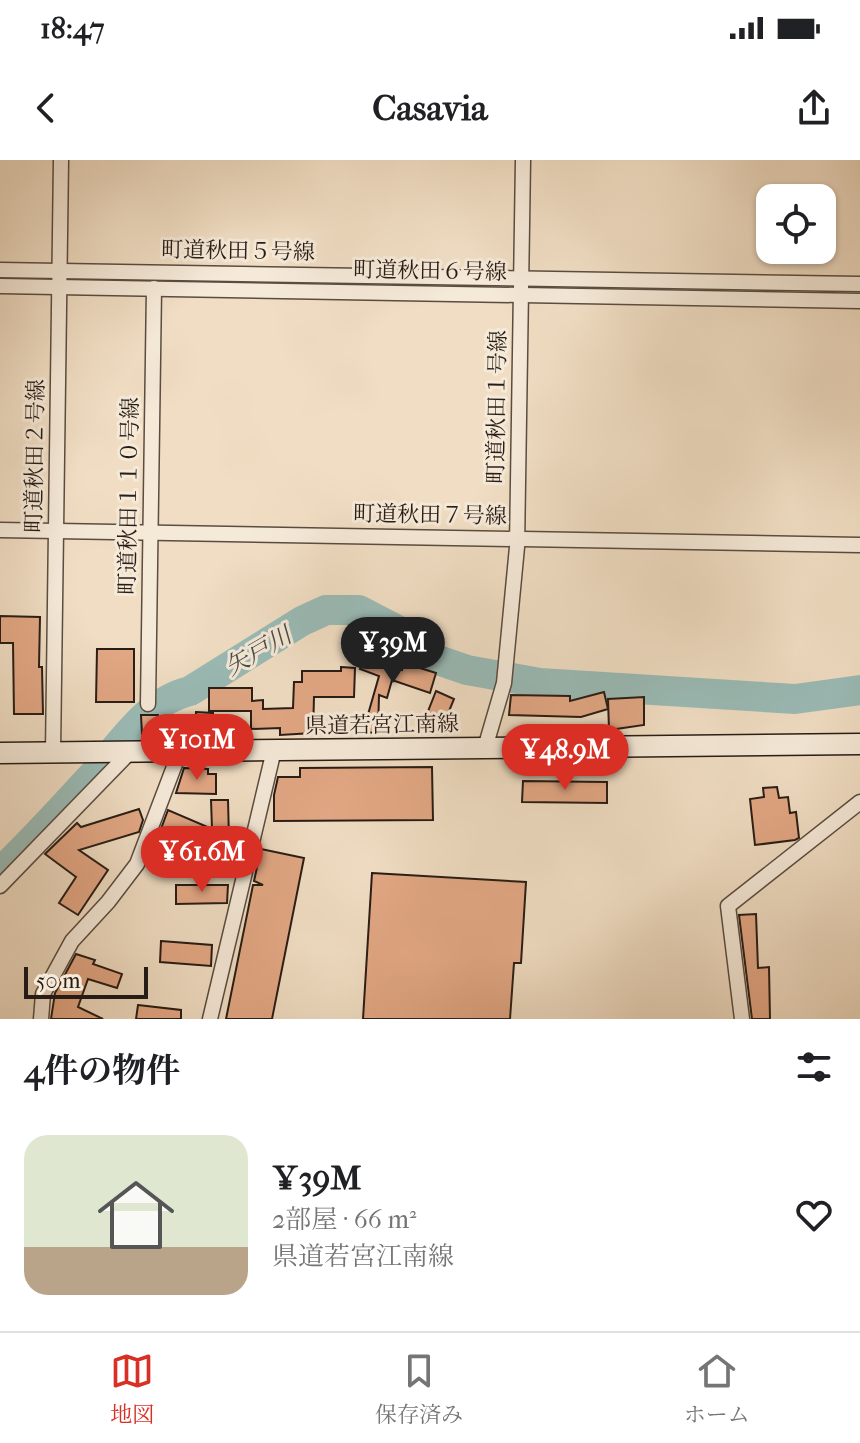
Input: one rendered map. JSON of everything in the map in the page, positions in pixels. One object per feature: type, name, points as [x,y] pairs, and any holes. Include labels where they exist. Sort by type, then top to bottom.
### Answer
[{"type":"main road","name":"県道若宮江南線","points":[[0,753],[860,744]]},
{"type":"street","name":"町道秋田２号線","points":[[54,752],[61,160]]},
{"type":"street","name":"町道秋田１号線","points":[[485,748],[504,683],[517,539],[523,160]]},
{"type":"street","name":"町道秋田５号線","points":[[0,270],[860,284]]},
{"type":"street","name":"町道秋田６号線","points":[[0,286],[860,301]]},
{"type":"street","name":"町道秋田１１０号線","points":[[148,704],[154,288]]},
{"type":"street","name":"町道秋田７号線","points":[[0,530],[860,545]]},
{"type":"street","points":[[210,1019],[274,750]]},
{"type":"street","points":[[41,1019],[43,994],[72,941],[137,864],[180,751]]},
{"type":"street","points":[[0,886],[129,752]]},
{"type":"street","points":[[742,1019],[728,906],[860,802]]},
{"type":"building","points":[[0,616],[40,617],[39,667],[42,667],[43,714],[14,714],[13,643],[0,643]]},
{"type":"building","points":[[97,649],[134,649],[134,702],[96,702]]},
{"type":"building","points":[[364,659],[402,670],[404,663],[436,673],[430,693],[392,680],[387,698],[379,695],[378,733],[363,732],[379,676],[360,669]]},
{"type":"building","points":[[341,667],[355,668],[354,697],[314,697],[313,733],[280,735],[280,728],[251,729],[251,711],[209,711],[209,688],[252,688],[252,701],[263,700],[263,709],[293,708],[294,682],[302,682],[302,671],[341,671]]},
{"type":"building","points":[[436,691],[454,699],[443,726],[425,719]]},
{"type":"building","points":[[604,692],[608,709],[581,717],[509,715],[511,695],[570,696],[570,701]]},
{"type":"building","points":[[644,697],[644,725],[609,730],[608,699]]},
{"type":"building","points":[[196,712],[213,713],[213,732],[195,732]]},
{"type":"building","points":[[141,715],[158,715],[159,734],[142,734]]},
{"type":"building","points":[[432,767],[433,820],[274,821],[278,777],[300,777],[300,768]]},
{"type":"building","points":[[184,768],[208,769],[208,774],[216,774],[216,794],[176,793]]},
{"type":"building","points":[[523,781],[607,782],[607,803],[522,802]]},
{"type":"building","points":[[777,787],[779,798],[788,797],[790,813],[796,812],[799,838],[755,845],[750,799],[764,797],[763,788]]},
{"type":"building","points":[[211,800],[228,800],[229,839],[217,866],[189,854],[186,877],[148,864],[168,810],[212,829]]},
{"type":"building","points":[[139,809],[143,820],[139,832],[79,850],[108,870],[78,915],[59,903],[76,877],[45,854],[77,823],[81,827]]},
{"type":"building","points":[[261,849],[304,858],[272,1019],[226,1019],[253,885],[263,885],[254,881]]},
{"type":"building","points":[[372,873],[526,882],[521,963],[514,963],[510,1019],[363,1019]]},
{"type":"building","points":[[176,885],[228,885],[227,903],[176,904]]},
{"type":"building","points":[[756,914],[758,968],[769,967],[770,1019],[752,1019],[739,915]]},
{"type":"building","points":[[161,941],[212,945],[211,966],[160,962]]},
{"type":"building","points":[[76,954],[122,974],[117,988],[88,979],[78,1007],[103,1019],[51,1019],[55,993]]},
{"type":"building","points":[[138,1005],[181,1010],[181,1019],[136,1019]]},
{"type":"waterway","name":"矢戸川","points":[[0,872],[48,824],[148,713],[175,696],[190,691],[302,621],[326,610],[359,610],[411,637],[432,658],[467,670],[540,683],[795,699],[860,690]]}]
